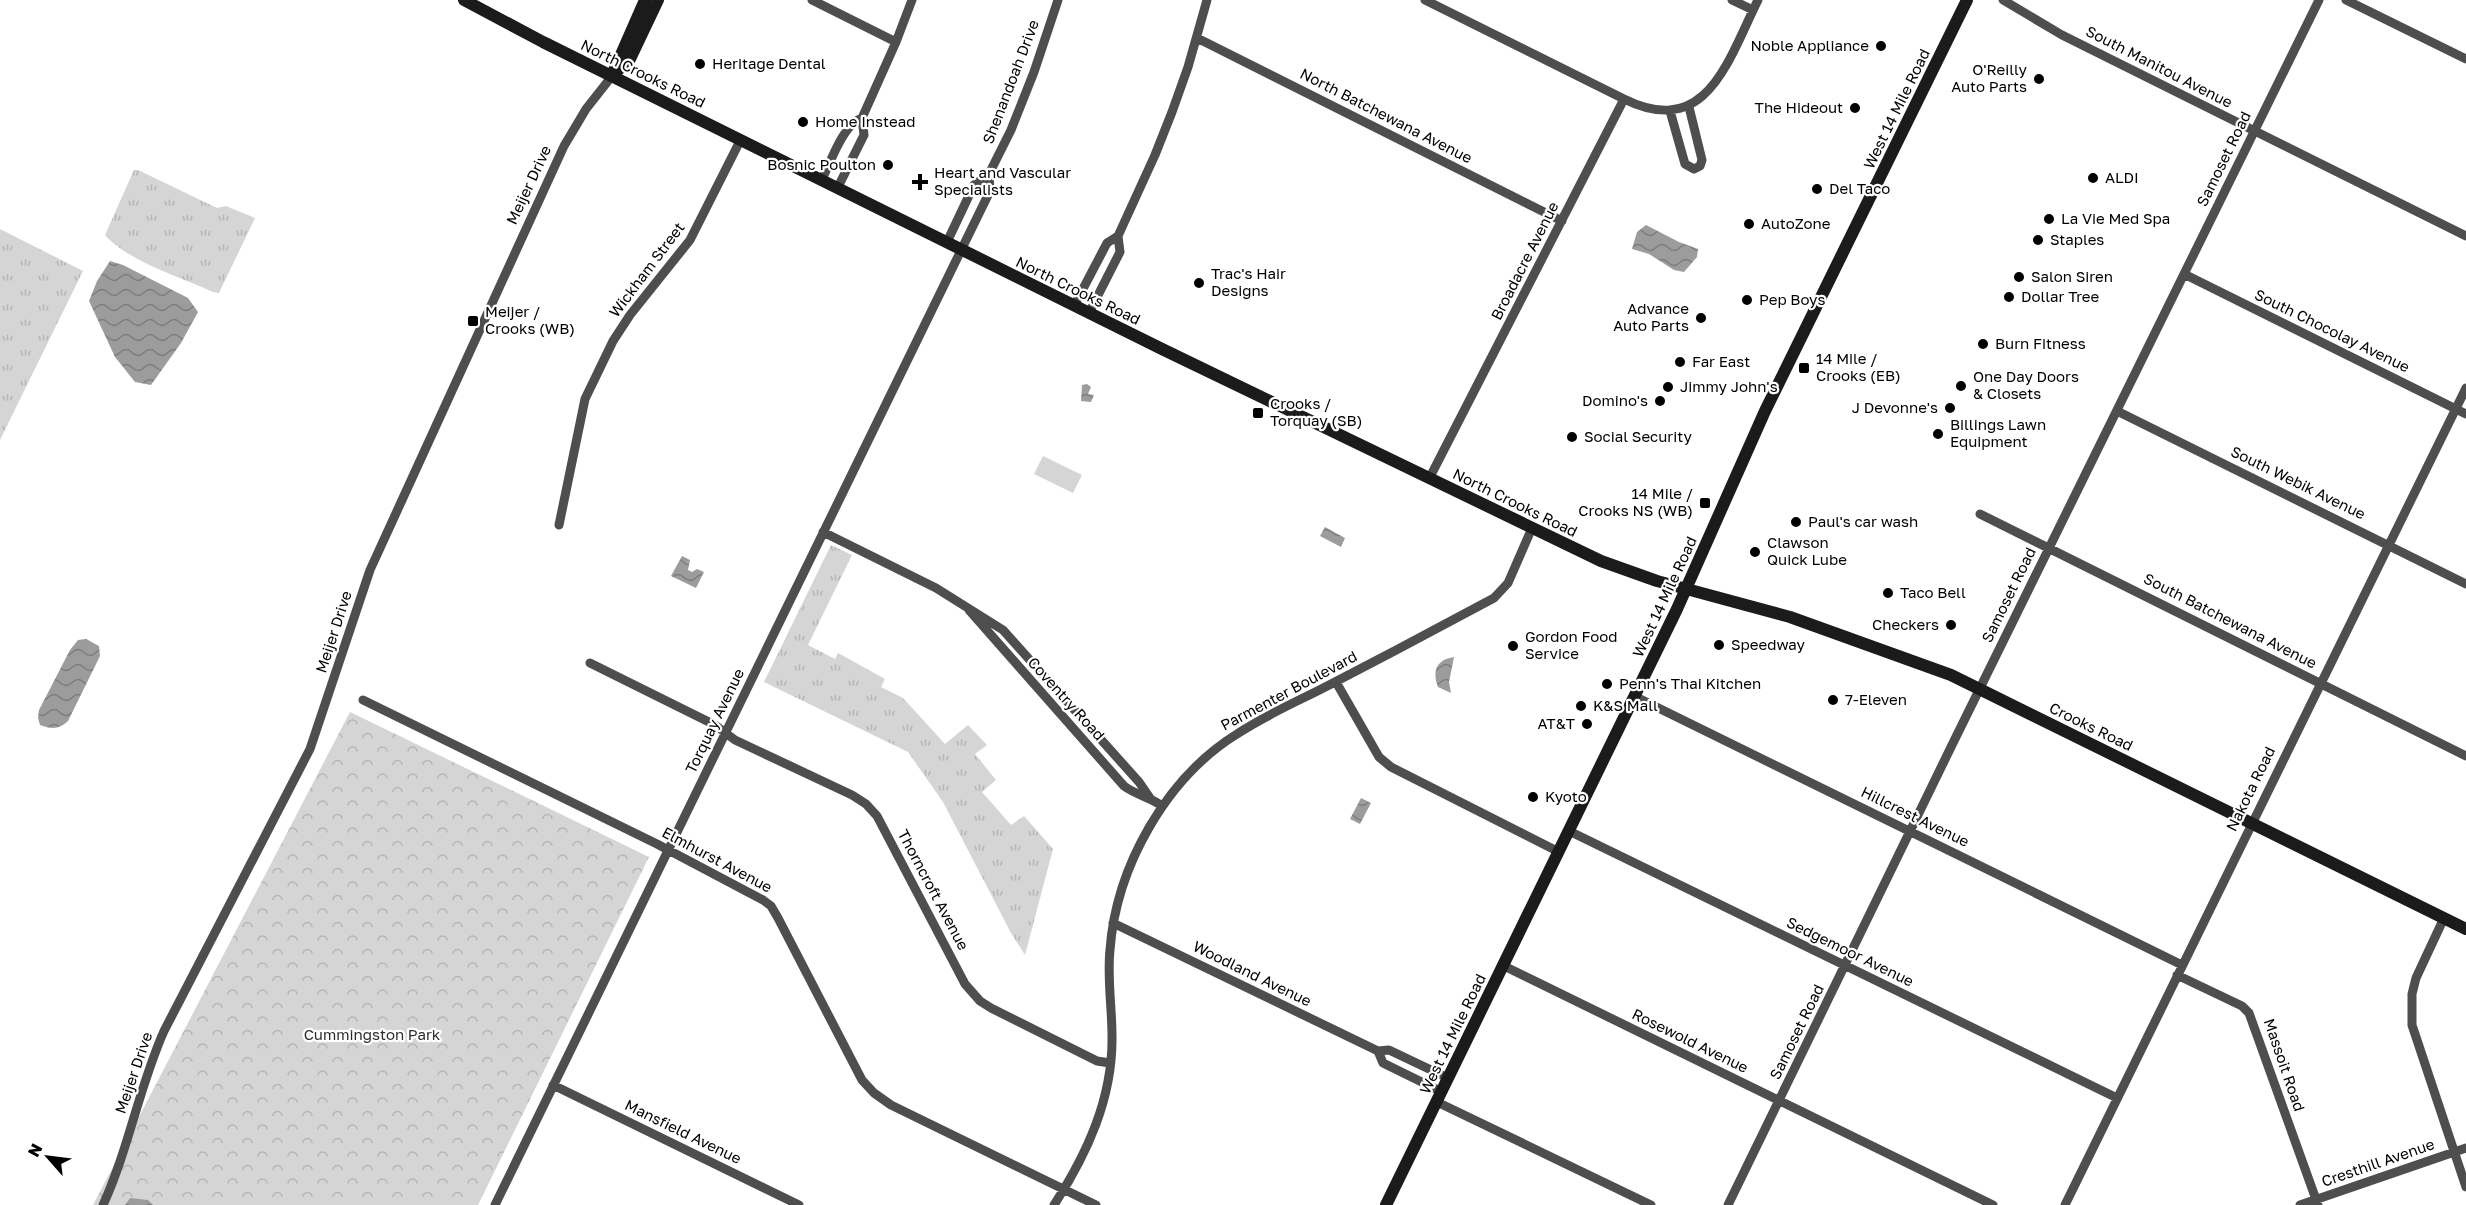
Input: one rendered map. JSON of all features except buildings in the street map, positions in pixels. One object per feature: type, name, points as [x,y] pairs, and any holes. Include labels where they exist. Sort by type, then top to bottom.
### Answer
[{"type":"main road","name":"North Crooks Road","points":[[464,0],[1074,306],[1430,479],[1610,565],[1687,588]]},
{"type":"main road","points":[[612,76],[645,0]]},
{"type":"main road","points":[[612,76],[630,59],[658,0]]},
{"type":"main road","name":"West 14 Mile Road","points":[[1386,1205],[1687,588],[1765,411],[1967,0]]},
{"type":"main road","name":"Crooks Road","points":[[1687,588],[1790,617],[1920,663],[1979,689],[2466,929]]},
{"type":"street","points":[[812,0],[896,42]]},
{"type":"street","points":[[838,187],[864,135],[862,118],[912,0]]},
{"type":"street","name":"Shenandoah Drive","points":[[946,242],[974,185],[989,174],[1011,130],[1034,72],[1058,0]]},
{"type":"street","points":[[1089,313],[1120,252],[1118,236],[1155,155],[1197,38],[1207,0]]},
{"type":"street","points":[[1425,0],[1652,111],[1670,111],[1689,106],[1705,95],[1718,80],[1758,0]]},
{"type":"street","points":[[1732,0],[1753,10]]},
{"type":"street","name":"South Manitou Avenue","points":[[2003,0],[2062,35],[2466,236]]},
{"type":"street","name":"Samoset Road","points":[[1728,1205],[1846,967],[1979,689],[2319,0]]},
{"type":"street","points":[[2346,0],[2466,59]]},
{"type":"street","name":"North Batchewana Avenue","points":[[1197,38],[1562,221]]},
{"type":"street","name":"Meijer Drive","points":[[103,1205],[119,1169],[145,1077],[164,1031],[310,749],[332,689],[361,595],[392,520],[564,146],[586,109],[612,76]]},
{"type":"street","name":"Broadacre Avenue","points":[[1430,479],[1624,99]]},
{"type":"street","points":[[1670,111],[1685,164],[1694,169],[1700,166],[1702,160],[1689,106]]},
{"type":"street","points":[[822,179],[848,128],[855,120],[862,118]]},
{"type":"street","name":"Wickham Street","points":[[559,525],[585,399],[613,341],[630,315],[690,240],[741,139]]},
{"type":"street","name":"Shenandoah Drive","points":[[962,249],[990,191],[989,174]]},
{"type":"street","points":[[1074,306],[1107,243],[1118,236]]},
{"type":"street","name":"Torquay Avenue","points":[[495,1205],[962,249]]},
{"type":"street","name":"South Chocolay Avenue","points":[[2184,274],[2466,414]]},
{"type":"street","name":"Nakota Road","points":[[2065,1205],[2466,388]]},
{"type":"street","name":"South Webik Avenue","points":[[2117,411],[2466,584]]},
{"type":"street","name":"South Batchewana Avenue","points":[[1980,514],[2466,756]]},
{"type":"street","name":"Parmenter Boulevard","points":[[1054,1205],[1096,1128],[1103,1104],[1112,1037],[1109,952],[1113,923],[1138,848],[1162,806],[1189,773],[1236,734],[1494,598],[1508,583],[1532,528]]},
{"type":"street","name":"Coventry Road","points":[[823,532],[936,588],[1002,630],[1139,782],[1150,798]]},
{"type":"street","name":"Coventry Road","points":[[967,608],[1115,777],[1130,791],[1150,798],[1162,806]]},
{"type":"street","name":"Thorncroft Avenue","points":[[590,663],[715,725],[735,740],[852,795],[866,804],[877,816],[965,984],[980,1000],[1097,1060],[1110,1063]]},
{"type":"street","points":[[1336,682],[1379,757],[1391,767],[1559,852]]},
{"type":"street","name":"Hillcrest Avenue","points":[[1634,696],[2182,965]]},
{"type":"street","name":"Elmhurst Avenue","points":[[363,700],[753,893],[771,906],[862,1080],[874,1093],[891,1105],[1096,1205]]},
{"type":"street","name":"Sedgemoor Avenue","points":[[1569,831],[2117,1098]]},
{"type":"street","points":[[2444,918],[2416,978],[2411,1013],[2414,1035],[2466,1186]]},
{"type":"street","name":"Woodland Avenue","points":[[1113,923],[1378,1051],[1389,1050],[1448,1078]]},
{"type":"street","name":"Rosewold Avenue","points":[[1504,966],[1993,1205]]},
{"type":"street","name":"Massoit Road","points":[[2177,975],[2242,1006],[2249,1013],[2317,1202]]},
{"type":"street","name":"Woodland Avenue","points":[[1378,1051],[1383,1063],[1439,1097],[1651,1205]]},
{"type":"street","name":"Mansfield Avenue","points":[[553,1085],[799,1205]]},
{"type":"street","name":"Cresthill Avenue","points":[[2300,1205],[2317,1202],[2466,1148]]},
{"type":"green space","points":[[134,170],[217,208],[226,206],[255,218],[219,293],[141,261],[105,235]]},
{"type":"green space","points":[[0,229],[83,271],[0,440]]},
{"type":"green space","points":[[1043,456],[1082,475],[1073,493],[1034,474]]},
{"type":"green space","points":[[831,545],[852,555],[808,645],[835,659],[838,653],[885,679],[881,687],[903,698],[945,744],[968,725],[987,745],[975,754],[996,780],[982,792],[1011,825],[1024,816],[1053,849],[1025,955],[1011,933],[943,802],[908,752],[764,682]]},
{"type":"green space","name":"Cummingston Park","points":[[350,712],[649,857],[478,1205],[93,1205]]},
{"type":"water","points":[[1646,225],[1698,249],[1697,257],[1684,272],[1674,270],[1649,254],[1632,249],[1637,232]]},
{"type":"water","points":[[110,261],[123,265],[188,298],[198,312],[181,343],[151,385],[135,382],[115,357],[89,301],[97,281]]},
{"type":"water","points":[[1087,384],[1091,387],[1088,394],[1094,395],[1091,402],[1081,401],[1082,385]]},
{"type":"water","points":[[1325,527],[1345,538],[1341,547],[1320,536]]},
{"type":"water","points":[[682,556],[690,560],[688,570],[692,572],[697,569],[704,572],[696,588],[671,576]]},
{"type":"water","points":[[86,639],[99,646],[100,656],[68,721],[55,728],[40,725],[39,710],[70,650],[78,640]]},
{"type":"water","points":[[1454,657],[1449,682],[1451,693],[1438,687],[1435,676],[1439,664]]},
{"type":"water","points":[[1361,798],[1371,803],[1360,824],[1350,819]]},
{"type":"water","points":[[130,1198],[148,1200],[153,1205],[125,1205]]},
{"type":"place","name":"Noble Appliance","points":[[1881,46]]},
{"type":"place","name":"Heritage Dental","points":[[700,64]]},
{"type":"place","name":"O'Reilly Auto Parts","points":[[2039,79]]},
{"type":"place","name":"The Hideout","points":[[1855,108]]},
{"type":"place","name":"Home Instead","points":[[803,122]]},
{"type":"place","name":"Bosnic Poulton","points":[[888,165]]},
{"type":"place","name":"ALDI","points":[[2093,178]]},
{"type":"place","name":"Heart and Vascular Specialists","points":[[920,182]]},
{"type":"place","name":"Del Taco","points":[[1817,189]]},
{"type":"place","name":"La Vie Med Spa","points":[[2049,219]]},
{"type":"place","name":"AutoZone","points":[[1749,224]]},
{"type":"place","name":"Staples","points":[[2038,240]]},
{"type":"place","name":"Salon Siren","points":[[2019,277]]},
{"type":"place","name":"Trac's Hair Designs","points":[[1199,283]]},
{"type":"place","name":"Dollar Tree","points":[[2009,297]]},
{"type":"place","name":"Pep Boys","points":[[1747,300]]},
{"type":"place","name":"Advance Auto Parts","points":[[1701,318]]},
{"type":"place","name":"Meijer / Crooks (WB)","points":[[473,321]]},
{"type":"place","name":"Burn Fitness","points":[[1983,344]]},
{"type":"place","name":"Far East","points":[[1680,362]]},
{"type":"place","name":"14 Mile / Crooks (EB)","points":[[1804,368]]},
{"type":"place","name":"One Day Doors & Closets","points":[[1961,386]]},
{"type":"place","name":"Jimmy John's","points":[[1668,387]]},
{"type":"place","name":"Domino's","points":[[1660,401]]},
{"type":"place","name":"J Devonne's","points":[[1950,408]]},
{"type":"place","name":"Crooks / Torquay (SB)","points":[[1258,413]]},
{"type":"place","name":"Billings Lawn Equipment","points":[[1938,434]]},
{"type":"place","name":"Social Security","points":[[1572,437]]},
{"type":"place","name":"14 Mile / Crooks NS (WB)","points":[[1705,503]]},
{"type":"place","name":"Paul's car wash","points":[[1796,522]]},
{"type":"place","name":"Clawson Quick Lube","points":[[1755,552]]},
{"type":"place","name":"Taco Bell","points":[[1888,593]]},
{"type":"place","name":"Checkers","points":[[1951,625]]},
{"type":"place","name":"Speedway","points":[[1719,645]]},
{"type":"place","name":"Gordon Food Service","points":[[1513,646]]},
{"type":"place","name":"Penn's Thai Kitchen","points":[[1607,684]]},
{"type":"place","name":"7-Eleven","points":[[1833,700]]},
{"type":"place","name":"K&S Mall","points":[[1581,706]]},
{"type":"place","name":"AT&T","points":[[1587,724]]},
{"type":"place","name":"Kyoto","points":[[1533,797]]}]
